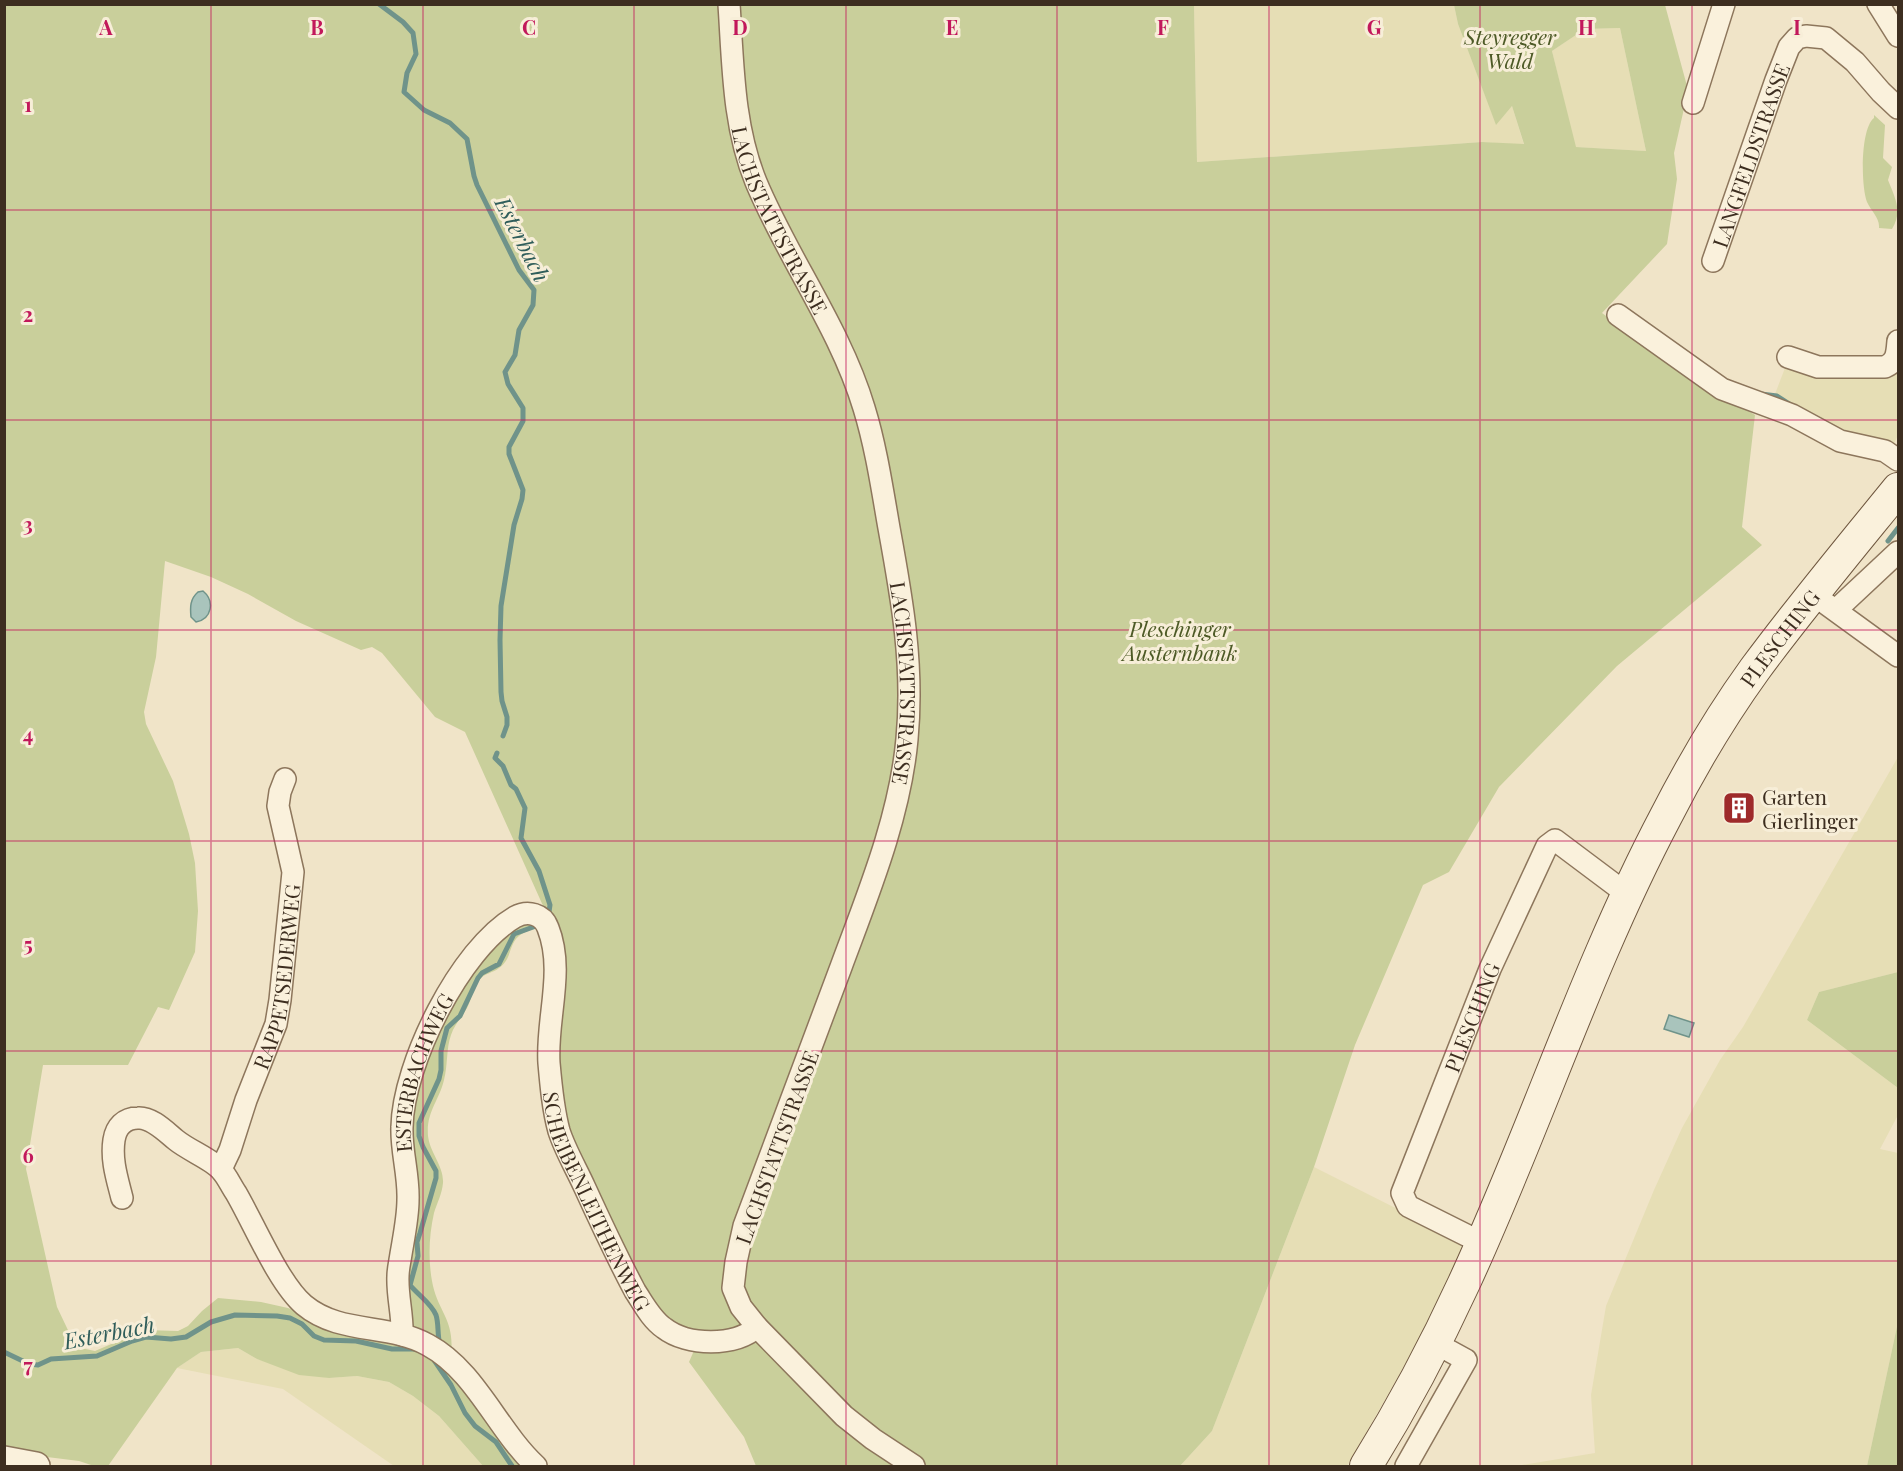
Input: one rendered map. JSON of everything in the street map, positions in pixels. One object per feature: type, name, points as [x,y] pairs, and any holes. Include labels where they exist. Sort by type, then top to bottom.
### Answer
[{"type":"main road","name":"PLESCHING","points":[[1366,1467],[1435,1343],[1464,1284],[1627,894],[1665,819],[1718,726],[1755,669],[1825,602],[1899,489]]},
{"type":"street","name":"LACHSTATTSTRASSE","points":[[729,4],[734,86],[746,153],[777,225],[845,358],[864,407],[878,463],[906,628],[910,695],[902,779],[880,854],[852,937],[744,1226],[733,1288],[741,1307],[757,1327],[844,1416],[914,1467]]},
{"type":"street","points":[[1693,103],[1724,4]]},
{"type":"street","points":[[1878,4],[1899,36]]},
{"type":"street","points":[[1893,4],[1899,36]]},
{"type":"street","name":"LANGFELDSTRASSE","points":[[1713,261],[1776,80],[1789,47],[1797,38],[1806,36],[1826,38],[1855,62],[1881,92],[1899,108]]},
{"type":"street","points":[[1618,315],[1722,389],[1792,415],[1840,441],[1885,451],[1899,460]]},
{"type":"street","points":[[1788,357],[1818,367],[1885,367],[1892,364],[1897,356],[1899,341]]},
{"type":"street","points":[[1899,552],[1825,602],[1899,656]]},
{"type":"street","name":"RAPPETSEDERWEG","points":[[221,1169],[276,1024],[293,872],[278,806],[285,779]]},
{"type":"street","name":"PLESCHING","points":[[1482,1243],[1408,1206],[1402,1193],[1490,969],[1547,846],[1555,840],[1627,894]]},
{"type":"street","name":"ESTERBACHWEG","points":[[402,1335],[403,1321],[398,1275],[408,1200],[402,1128],[407,1094],[423,1042],[456,980],[467,965],[487,941],[517,916],[530,913],[540,916],[548,926],[556,966]]},
{"type":"street","name":"SCHEIBENLEITHENWEG","points":[[556,966],[549,1030],[549,1060],[552,1096],[560,1132],[635,1291],[647,1310],[662,1327],[678,1337],[696,1341],[719,1341],[742,1337],[757,1327]]},
{"type":"street","points":[[122,1198],[114,1167],[115,1133],[126,1120],[136,1117],[144,1118],[221,1169],[285,1281],[304,1305],[331,1320],[351,1327],[402,1335],[431,1346],[467,1378],[523,1454],[536,1467]]},
{"type":"street","points":[[1406,1467],[1466,1360],[1435,1343]]},
{"type":"street","points":[[4,1460],[36,1467]]},
{"type":"shaded area","points":[[1194,5],[1454,5],[1458,24],[1496,124],[1512,106],[1524,145],[1482,142],[1197,162]]},
{"type":"shaded area","points":[[1620,28],[1646,151],[1575,147],[1552,51],[1585,29]]},
{"type":"shaded area","points":[[1788,360],[1898,373],[1898,435],[1893,446],[1839,431],[1775,394]]},
{"type":"shaded area","points":[[1898,757],[1898,972],[1819,992],[1807,1020],[1898,1088],[1898,1115],[1880,1149],[1898,1153],[1898,1322],[1867,1466],[1516,1466],[1595,1453],[1591,1395],[1606,1306],[1654,1190],[1682,1128],[1720,1060],[1743,1027]]},
{"type":"shaded area","points":[[1314,1167],[1465,1243],[1421,1337],[1347,1466],[1180,1466],[1212,1431]]},
{"type":"shaded area","points":[[238,1348],[257,1359],[329,1378],[357,1376],[389,1382],[413,1396],[439,1416],[483,1466],[394,1466],[283,1389],[177,1368],[201,1352]]},
{"type":"green space","points":[[5,5],[722,5],[733,121],[796,276],[861,414],[886,541],[903,702],[896,755],[885,810],[869,866],[730,1248],[747,1325],[735,1333],[677,1330],[644,1294],[562,1115],[544,908],[465,732],[435,717],[382,653],[372,647],[361,650],[296,621],[248,594],[211,577],[165,561],[156,657],[144,712],[146,724],[173,781],[189,834],[195,863],[198,911],[195,952],[169,1010],[158,1007],[128,1065],[43,1065],[26,1169],[57,1307],[76,1347],[95,1351],[144,1330],[178,1331],[188,1326],[218,1298],[261,1302],[288,1308],[359,1333],[439,1357],[531,1466],[483,1466],[439,1416],[413,1396],[389,1382],[357,1376],[329,1378],[299,1375],[257,1359],[238,1348],[201,1352],[177,1368],[108,1466],[94,1466],[79,1461],[39,1456],[5,1448]]},
{"type":"green space","points":[[735,5],[1194,5],[1197,162],[1482,142],[1524,144],[1512,106],[1496,125],[1458,24],[1454,5],[1665,5],[1687,86],[1674,153],[1677,179],[1667,244],[1602,313],[1662,357],[1755,415],[1742,527],[1762,545],[1617,666],[1499,787],[1449,872],[1423,885],[1355,1045],[1314,1167],[1212,1431],[1180,1466],[927,1466],[878,1435],[840,1401],[748,1306],[740,1284],[742,1259],[904,794],[889,477],[767,190],[748,134]],"holes":[[[1620,28],[1646,151],[1576,147],[1552,51],[1585,29]]]},
{"type":"green space","points":[[1874,115],[1885,125],[1883,158],[1892,167],[1888,180],[1895,199],[1897,216],[1892,229],[1879,228],[1878,221],[1865,195],[1864,145],[1869,124]]},
{"type":"green space","points":[[528,919],[537,928],[519,936],[504,963],[497,970],[480,979],[467,1008],[454,1028],[448,1046],[444,1080],[429,1120],[429,1142],[443,1177],[442,1191],[432,1221],[430,1264],[434,1291],[448,1323],[452,1342],[451,1354],[420,1333],[407,1316],[410,1103],[444,1014],[496,939]]},
{"type":"green space","points":[[1898,972],[1898,1088],[1807,1020],[1819,992]]},
{"type":"green space","points":[[1898,1322],[1898,1466],[1867,1466]]},
{"type":"green space","points":[[739,1341],[761,1343],[900,1466],[756,1466],[744,1437],[689,1362],[696,1346]]},
{"type":"water","points":[[203,591],[209,600],[210,609],[206,617],[196,622],[191,617],[191,603],[198,592]]},
{"type":"water","points":[[1669,1015],[1694,1023],[1689,1037],[1664,1029]]},
{"type":"waterway","name":"Esterbach","points":[[379,4],[403,22],[413,33],[416,54],[407,73],[404,92],[424,110],[450,123],[467,139],[477,185],[519,270],[534,290],[533,305],[519,330],[515,355],[505,372],[508,384],[523,408],[523,421],[509,447],[509,454],[523,490],[514,525],[501,606],[501,692],[507,717],[503,736]]},
{"type":"waterway","points":[[1761,394],[1777,396],[1791,405]]},
{"type":"waterway","points":[[1888,541],[1898,528]]},
{"type":"waterway","name":"Esterbach","points":[[497,753],[495,758],[503,766],[525,808],[521,838],[539,871],[550,905],[549,912]]},
{"type":"waterway","name":"Esterbach","points":[[440,1345],[436,1315],[428,1303],[410,1285],[418,1256],[417,1242],[436,1178],[436,1171],[419,1136],[419,1123],[439,1079],[441,1051],[447,1028],[460,1016],[482,973],[499,964],[514,934],[536,926]]},
{"type":"waterway","name":"Esterbach","points":[[4,1352],[29,1364],[38,1365],[51,1359],[97,1356],[146,1337],[171,1339],[186,1337],[211,1322],[235,1315],[290,1318],[302,1324],[314,1336],[324,1340],[356,1341],[392,1349],[416,1349]]},
{"type":"waterway","name":"Esterbach","points":[[434,1360],[451,1385],[465,1413],[475,1426],[496,1442],[512,1466]]},
{"type":"place","name":"Garten Gierlinger","points":[[1739,808]]},
{"type":"park label","name":"Steyregger Wald","points":[[1510,48]]},
{"type":"park label","name":"Pleschinger Austernbank","points":[[1180,640]]}]
